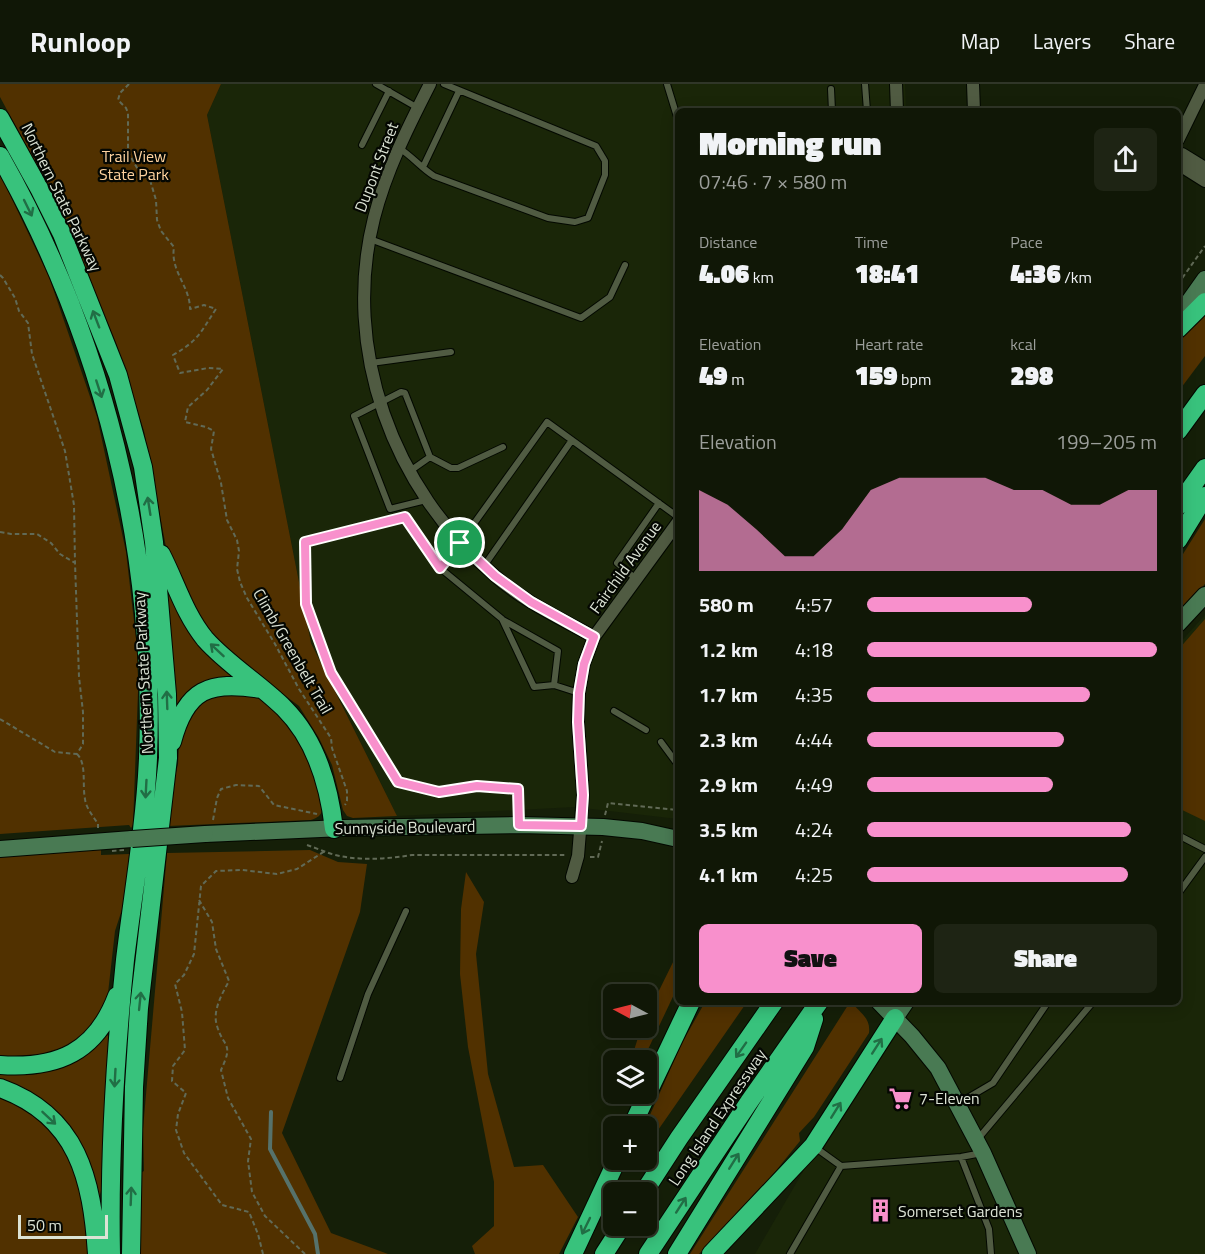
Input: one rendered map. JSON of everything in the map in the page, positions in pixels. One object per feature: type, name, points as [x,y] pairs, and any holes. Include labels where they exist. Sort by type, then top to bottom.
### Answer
[{"type":"highway","name":"Northern State Parkway","points":[[0,118],[62,234],[118,375],[142,467],[154,542],[167,694],[168,759],[139,1008],[134,1087],[130,1254]]},
{"type":"highway","name":"Northern State Parkway","points":[[0,156],[52,259],[81,333],[113,434],[135,540],[144,611],[148,756],[145,814],[117,1051],[111,1254]]},
{"type":"highway","points":[[1181,326],[1205,302]]},
{"type":"highway","points":[[1181,427],[1205,394]]},
{"type":"highway","points":[[1181,502],[1205,468]]},
{"type":"highway","points":[[1181,535],[1205,496]]},
{"type":"highway","points":[[154,542],[184,607],[198,630],[222,655],[285,709],[306,737],[324,776],[334,829]]},
{"type":"highway","points":[[168,759],[176,726],[190,702],[198,695],[217,686],[229,685],[261,689]]},
{"type":"highway","points":[[0,1065],[42,1064],[80,1050],[100,1030],[112,1011],[124,978]]},
{"type":"highway","points":[[637,1116],[690,1005]]},
{"type":"highway","name":"Long Island Expressway","points":[[650,1182],[772,1005]]},
{"type":"highway","points":[[677,1254],[805,1047],[818,1005]]},
{"type":"highway","name":"Long Island Expressway","points":[[648,1254],[749,1102],[818,1005]]},
{"type":"highway","points":[[711,1254],[813,1146],[895,1018]]},
{"type":"highway","points":[[2,1089],[33,1103],[61,1128],[80,1161],[91,1197],[96,1254]]},
{"type":"highway","points":[[573,1254],[612,1170]]},
{"type":"highway","points":[[604,1254],[616,1236]]},
{"type":"main road","points":[[1181,313],[1205,279]]},
{"type":"main road","points":[[1181,621],[1205,595]]},
{"type":"main road","name":"Sunnyside Boulevard","points":[[0,849],[209,830],[519,825],[581,826],[642,831],[675,837]]},
{"type":"main road","points":[[882,1005],[938,1068],[980,1147],[1028,1254]]},
{"type":"main road","points":[[895,1018],[904,1005]]},
{"type":"street","name":"Dupont Street","points":[[430,84],[383,186],[369,239],[364,295],[367,346],[380,402],[397,449],[409,472],[426,500],[460,543],[495,576],[531,602],[594,637]]},
{"type":"street","points":[[896,84],[897,108]]},
{"type":"street","points":[[973,84],[975,108]]},
{"type":"street","points":[[1181,134],[1205,86]]},
{"type":"street","points":[[1181,154],[1205,168]]},
{"type":"street","points":[[1181,166],[1205,181]]},
{"type":"street","name":"Fairchild Avenue","points":[[572,877],[578,856],[583,795],[578,722],[579,693],[584,664],[594,637],[675,526]]},
{"type":"lane","points":[[376,84],[418,108]]},
{"type":"lane","points":[[399,148],[412,156],[434,176],[548,218],[575,222],[588,219],[605,175],[605,161],[596,146],[444,84]]},
{"type":"lane","points":[[667,84],[675,110]]},
{"type":"lane","points":[[865,84],[867,108]]},
{"type":"lane","points":[[423,167],[457,88]]},
{"type":"lane","points":[[831,90],[832,108]]},
{"type":"lane","points":[[362,146],[389,91]]},
{"type":"lane","points":[[369,239],[581,318],[610,297],[625,265]]},
{"type":"lane","points":[[370,363],[452,352]]},
{"type":"lane","points":[[426,500],[390,509],[354,416],[401,392],[405,393],[430,457],[451,468],[458,468],[503,447]]},
{"type":"lane","points":[[440,568],[547,422],[675,515]]},
{"type":"lane","points":[[484,566],[572,440]]},
{"type":"lane","points":[[409,472],[430,457]]},
{"type":"lane","points":[[637,579],[618,563],[659,503]]},
{"type":"lane","points":[[519,825],[518,789],[477,786],[439,792],[398,782],[331,673],[306,604],[305,542],[405,517],[440,568],[502,619],[558,651],[554,685]]},
{"type":"lane","points":[[502,619],[534,687],[554,685],[579,693]]},
{"type":"lane","points":[[614,711],[646,730]]},
{"type":"lane","points":[[661,742],[675,761]]},
{"type":"lane","points":[[1181,837],[1205,849]]},
{"type":"lane","points":[[1181,890],[1205,857]]},
{"type":"lane","points":[[340,1078],[368,994],[406,911]]},
{"type":"lane","points":[[958,1103],[993,1083],[1046,1005]]},
{"type":"lane","points":[[813,1146],[841,1166],[962,1157],[980,1147],[1091,1005]]},
{"type":"lane","points":[[962,1157],[989,1229],[991,1254]]},
{"type":"lane","points":[[790,1254],[841,1166]]},
{"type":"path","name":"Climb/Greenbelt Trail","points":[[129,84],[120,93],[118,100],[128,113],[128,152],[140,173],[150,180],[156,200],[157,220],[161,231],[174,247],[173,263],[190,301],[190,309],[204,305],[216,309],[199,337],[191,345],[173,355],[180,373],[208,368],[223,369],[207,390],[188,407],[185,422],[214,431],[211,449],[221,483],[227,520],[237,540],[239,551],[237,569],[240,582],[299,689],[331,738],[332,748],[347,791],[347,801],[341,810]]},
{"type":"path","points":[[1181,280],[1205,246]]},
{"type":"path","points":[[0,275],[28,323],[32,354],[65,451],[74,506],[79,677],[83,723],[83,744],[77,754]]},
{"type":"path","points":[[0,532],[37,534],[51,543],[60,554],[75,563]]},
{"type":"path","points":[[0,719],[55,752],[77,754],[82,761],[85,799],[98,824],[98,833]]},
{"type":"path","points":[[209,830],[221,789],[236,785],[259,786],[274,805],[319,814]]},
{"type":"path","points":[[606,807],[608,803],[675,810]]},
{"type":"path","points":[[297,845],[308,845],[344,856],[391,858],[412,855],[559,854]]},
{"type":"path","points":[[589,857],[598,856],[602,845]]},
{"type":"path","points":[[263,1254],[249,1212],[222,1205],[184,1153],[176,1130],[178,1114],[186,1093],[172,1081],[173,1066],[185,1050],[182,1012],[175,984],[184,975],[194,954],[201,886],[216,871],[242,870],[277,874],[297,869],[325,851]]},
{"type":"path","points":[[199,900],[212,922],[216,949],[228,981],[218,1002],[216,1025],[228,1046],[221,1070],[228,1098],[251,1139],[248,1161],[252,1192],[265,1216],[305,1254]]},
{"type":"shaded area","points":[[221,84],[905,84],[906,108],[675,108],[675,819],[575,807],[397,816],[311,643],[207,115]]},
{"type":"shaded area","points":[[1205,615],[1205,1254],[755,1254],[815,1151],[911,1005],[1181,1005],[1181,642]]},
{"type":"green space","name":"Trail View State Park","points":[[0,84],[221,84],[207,115],[311,643],[397,816],[353,818],[347,816],[343,810],[332,765],[319,738],[299,706],[211,640],[176,578],[166,547],[144,431],[116,343],[59,206],[0,97]]},
{"type":"green space","points":[[0,174],[49,277],[97,417],[126,552],[139,665],[133,825],[131,828],[129,825],[0,834]]},
{"type":"green space","points":[[1205,311],[1205,356],[1181,388],[1181,340]]},
{"type":"green space","points":[[1205,519],[1205,584],[1181,611],[1181,557]]},
{"type":"green space","points":[[171,591],[236,678],[178,705],[175,700],[166,597]]},
{"type":"green space","points":[[1205,619],[1205,821],[1181,809],[1181,647]]},
{"type":"green space","points":[[217,689],[255,696],[271,707],[286,722],[298,740],[318,783],[323,808],[319,816],[311,820],[168,826],[170,799],[178,764],[180,728],[192,704]]},
{"type":"green space","points":[[101,849],[101,855],[129,854],[128,891],[115,931],[107,1002],[98,1025],[55,1057],[0,1057],[0,857]]},
{"type":"green space","points":[[310,850],[338,862],[367,864],[360,912],[282,1133],[331,1233],[388,1254],[136,1254],[137,1175],[144,1171],[143,1129],[167,853]]},
{"type":"green space","points":[[466,872],[484,902],[476,954],[488,1074],[514,1167],[543,1165],[578,1217],[559,1254],[475,1254],[472,1246],[494,1226],[494,1182],[468,1047],[460,974],[461,909]]},
{"type":"green space","points":[[675,958],[675,992],[657,1030],[657,995]]},
{"type":"green space","points":[[703,1005],[745,1005],[657,1132],[657,1116],[649,1116],[655,1104],[657,1104],[657,1099],[682,1043]]},
{"type":"green space","points":[[848,1005],[854,1005],[866,1019],[869,1033],[814,1117],[799,1133],[800,1141],[770,1178],[699,1254],[690,1254]]},
{"type":"green space","points":[[102,1033],[109,1036],[103,1184],[97,1205],[88,1166],[0,1081],[0,1069],[18,1070]]},
{"type":"green space","points":[[638,1038],[653,1038],[648,1050],[634,1050]]},
{"type":"green space","points":[[0,1093],[51,1125],[74,1164],[88,1215],[93,1254],[0,1254]]},
{"type":"waterway","points":[[271,1112],[270,1149],[315,1234],[318,1254]]},
{"type":"place","name":"7-Eleven","points":[[901,1098]]},
{"type":"place","name":"Somerset Gardens","points":[[880,1211]]},
{"type":"route","points":[[405,517],[440,568],[460,543],[495,576],[531,602],[594,637],[584,664],[579,693],[578,722],[583,795],[581,826],[519,825],[518,789],[477,786],[439,792],[398,782],[331,673],[306,604],[305,542],[405,517]]}]
